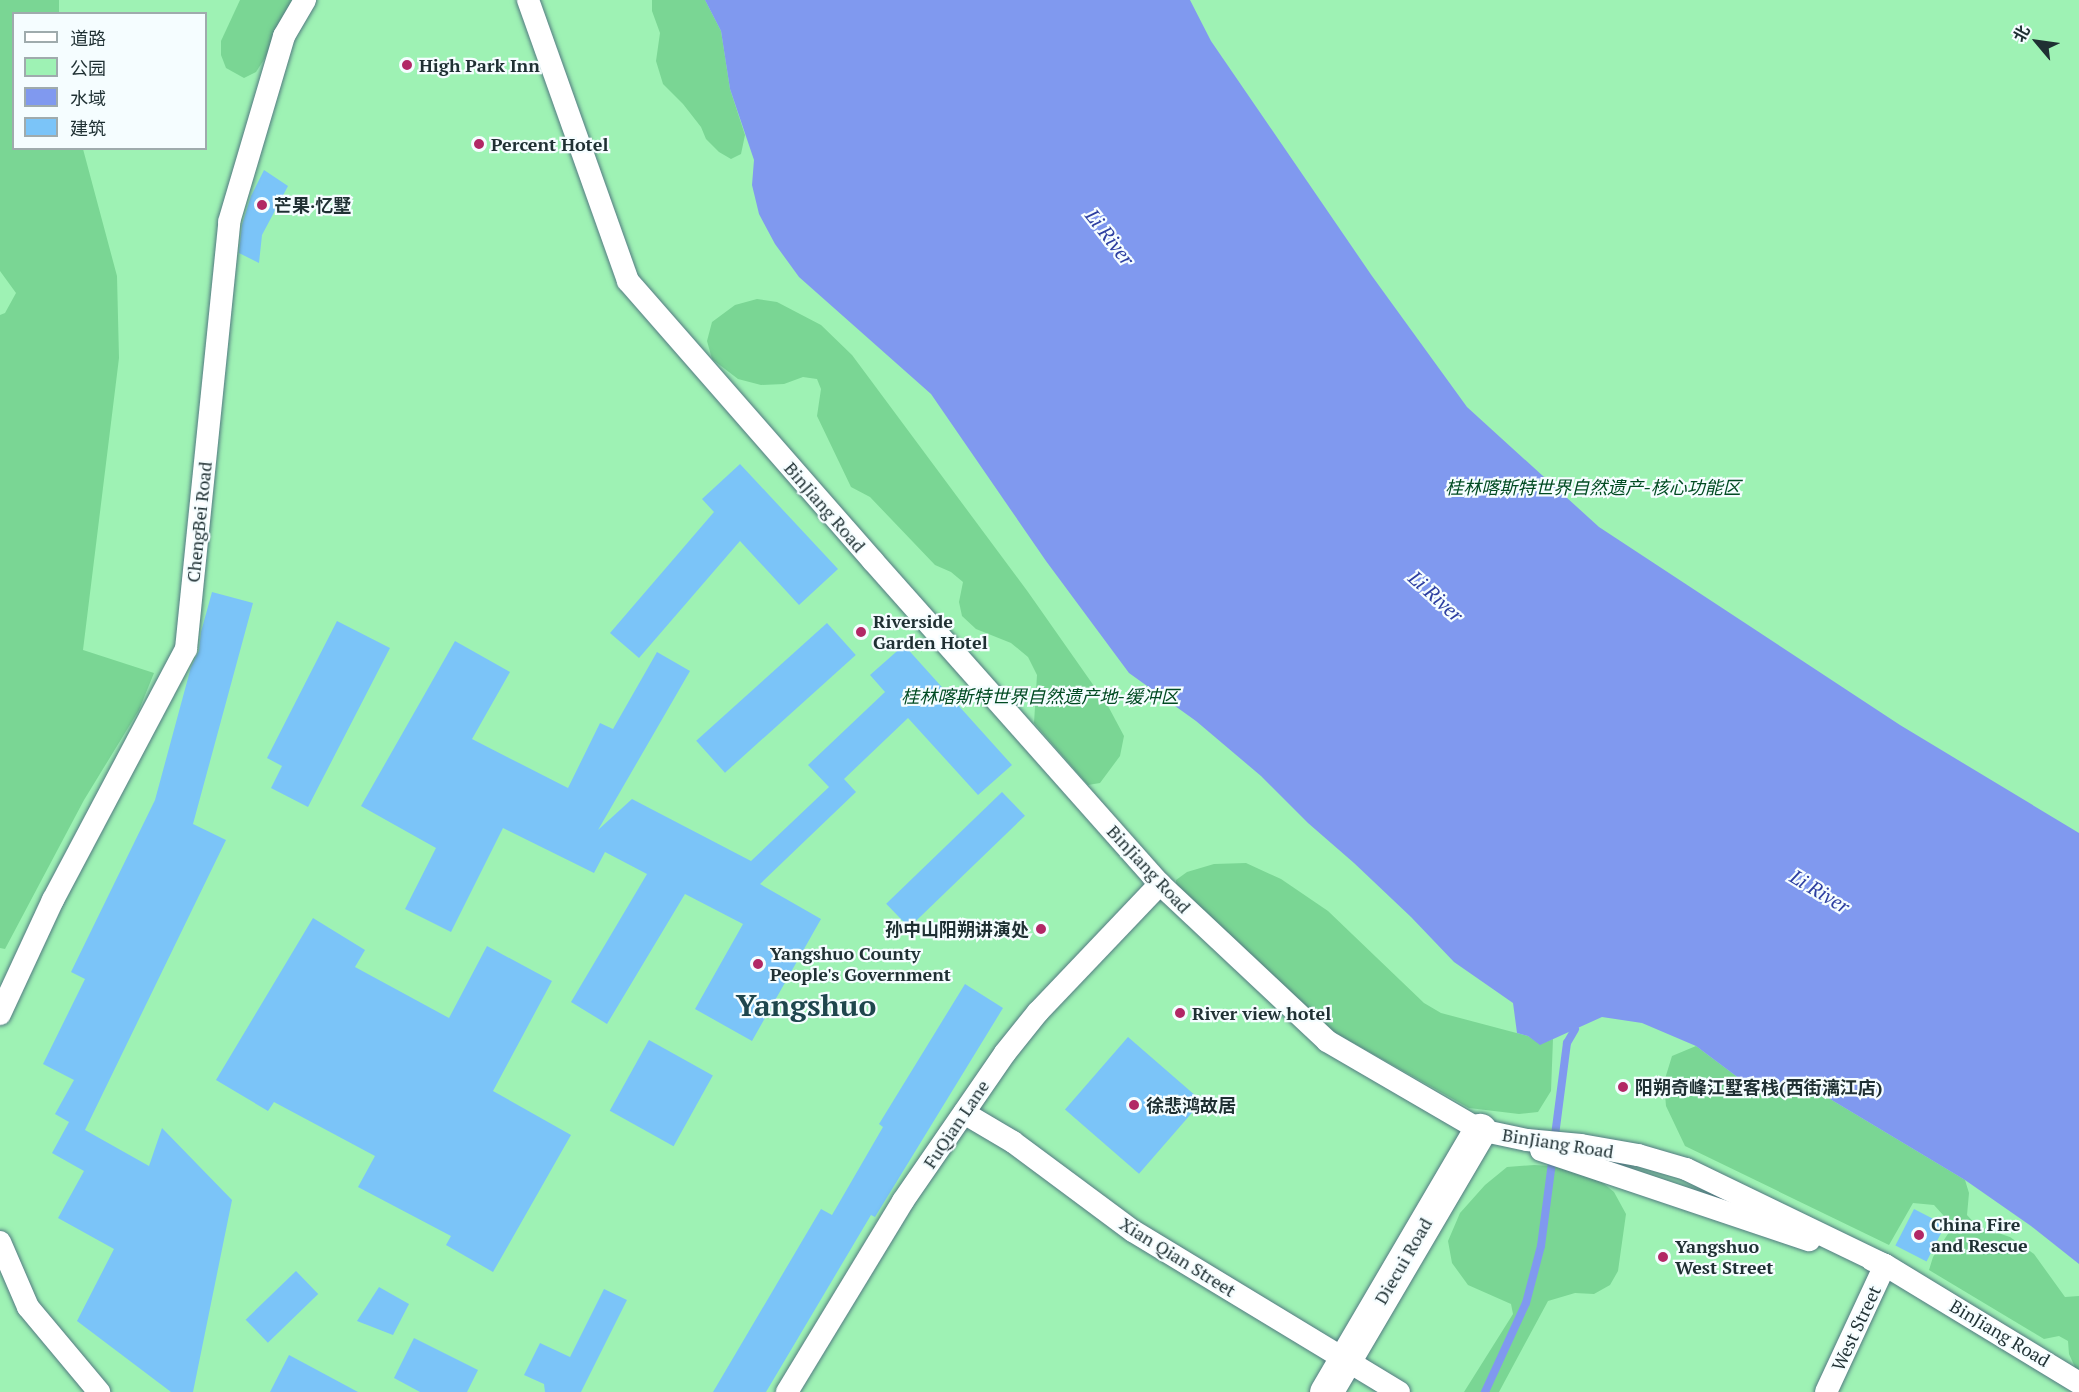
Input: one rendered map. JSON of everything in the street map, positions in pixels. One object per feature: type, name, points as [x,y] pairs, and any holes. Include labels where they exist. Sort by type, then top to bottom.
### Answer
[{"type":"street","name":"ChengBei Road","points":[[0,1014],[53,900],[186,649],[229,222],[284,36],[305,0]]},
{"type":"street","name":"BinJiang Road","points":[[528,0],[628,281],[1160,884],[1327,1041],[1480,1130],[1527,1140],[1638,1155],[1686,1169],[1885,1265],[2079,1383]]},
{"type":"street","name":"FuQian Lane","points":[[787,1392],[903,1201],[1005,1053],[1038,1012],[1160,884]]},
{"type":"street","name":"Xian Qian Street","points":[[964,1113],[1013,1142],[1132,1231],[1399,1392]]},
{"type":"street","points":[[1325,1392],[1480,1130],[1885,1265]]},
{"type":"street","name":"Diecui Road","points":[[1325,1392],[1480,1130]]},
{"type":"street","points":[[0,1242],[28,1307],[99,1392]]},
{"type":"street","name":"West Street","points":[[1826,1392],[1885,1265]]},
{"type":"green space","name":"桂林喀斯特世界自然遗产地-缓冲区","points":[[0,0],[2079,0],[2079,1392],[0,1392]]},
{"type":"green space","points":[[0,0],[59,0],[59,12],[12,12],[12,150],[83,150],[117,276],[119,358],[83,650],[154,673],[139,710],[84,800],[5,949],[0,948],[0,315],[5,313],[16,293],[0,271]]},
{"type":"green space","points":[[240,0],[295,0],[256,72],[244,78],[226,68],[221,55],[221,41]]},
{"type":"green space","points":[[652,0],[705,0],[721,31],[730,89],[745,135],[741,154],[731,159],[719,152],[706,139],[701,127],[683,104],[663,84],[656,61],[660,33],[652,11]]},
{"type":"green space","points":[[757,299],[777,302],[821,325],[852,355],[1028,592],[1108,706],[1124,736],[1120,756],[1100,783],[1088,785],[1034,723],[1037,675],[1028,657],[1011,643],[976,629],[962,616],[959,602],[963,582],[951,572],[935,565],[870,497],[851,487],[817,416],[821,389],[817,379],[803,377],[784,384],[761,385],[738,379],[712,359],[707,341],[712,322],[735,305]]},
{"type":"green space","points":[[1246,863],[1281,879],[1328,911],[1424,1003],[1441,1013],[1528,1036],[1540,1044],[1553,1039],[1551,1091],[1538,1112],[1519,1114],[1469,1108],[1334,1032],[1176,891],[1176,880],[1187,872],[1214,864]]},
{"type":"green space","points":[[1696,1046],[1756,1091],[1820,1093],[1965,1180],[1969,1193],[1967,1215],[1977,1226],[2010,1237],[2034,1254],[2065,1297],[2079,1296],[2079,1376],[2069,1354],[2068,1341],[2059,1336],[2044,1339],[1929,1270],[1933,1257],[1953,1226],[1934,1205],[1913,1203],[1889,1245],[1685,1146],[1666,1106],[1664,1082],[1672,1056]]},
{"type":"green space","points":[[1534,1165],[1566,1167],[1598,1179],[1614,1192],[1626,1214],[1618,1271],[1610,1285],[1594,1294],[1575,1293],[1548,1301],[1499,1392],[1464,1392],[1513,1314],[1511,1304],[1468,1285],[1452,1263],[1448,1241],[1460,1213],[1485,1185],[1507,1167]]},
{"type":"water","name":"Li River","points":[[705,0],[1190,0],[1211,41],[1372,276],[1467,407],[1599,527],[1900,725],[2079,833],[2079,1264],[2031,1226],[1965,1180],[1820,1093],[1756,1091],[1696,1046],[1642,1023],[1602,1017],[1540,1045],[1528,1036],[1517,1033],[1513,1003],[1454,962],[1411,917],[1308,823],[1261,776],[1196,721],[1129,673],[1046,561],[931,394],[799,277],[775,244],[759,214],[752,185],[754,160],[730,89],[721,31]]},
{"type":"building","name":"芒果·忆墅","points":[[264,170],[288,186],[262,235],[259,263],[239,253],[242,225],[251,196]]},
{"type":"building","points":[[740,464],[838,569],[799,605],[740,541],[639,658],[610,633],[714,512],[702,499]]},
{"type":"building","points":[[212,592],[253,603],[193,824],[226,840],[85,1130],[149,1166],[162,1128],[232,1200],[193,1392],[171,1392],[77,1321],[114,1249],[58,1218],[84,1171],[52,1153],[69,1122],[55,1114],[74,1080],[43,1064],[85,979],[71,972],[155,800],[191,667],[199,651],[201,632]]},
{"type":"building","points":[[337,621],[390,648],[308,807],[271,788],[282,766],[267,758]]},
{"type":"building","points":[[827,623],[856,655],[725,773],[696,741]]},
{"type":"building","points":[[455,641],[510,672],[472,739],[568,788],[600,723],[613,729],[657,652],[690,671],[598,830],[632,799],[751,861],[829,787],[808,765],[885,692],[870,675],[904,645],[1012,765],[978,795],[908,718],[844,779],[856,792],[760,884],[821,919],[752,1041],[695,1009],[743,924],[685,894],[607,1024],[571,1002],[647,874],[605,852],[594,873],[503,828],[451,932],[405,909],[436,848],[361,806]]},
{"type":"building","points":[[1002,792],[1025,816],[909,928],[886,904]]},
{"type":"building","points":[[313,918],[365,950],[355,967],[449,1018],[487,946],[552,981],[493,1091],[571,1135],[493,1272],[446,1245],[451,1236],[358,1187],[375,1156],[274,1102],[268,1111],[216,1080]]},
{"type":"building","points":[[965,984],[1003,1008],[875,1217],[871,1215],[766,1392],[713,1392],[821,1209],[832,1215],[883,1127],[879,1124]]},
{"type":"building","name":"徐悲鸿故居","points":[[1128,1037],[1202,1101],[1139,1174],[1065,1109]]},
{"type":"building","points":[[649,1040],[713,1075],[674,1146],[610,1111]]},
{"type":"building","name":"China Fire and Rescue","points":[[1914,1209],[1945,1225],[1927,1261],[1895,1246]]},
{"type":"building","points":[[296,1271],[318,1294],[268,1343],[246,1320]]},
{"type":"building","points":[[379,1287],[409,1304],[393,1335],[357,1321]]},
{"type":"building","points":[[604,1289],[627,1300],[581,1392],[545,1392],[544,1384],[524,1375],[540,1343],[570,1357]]},
{"type":"building","points":[[414,1338],[478,1370],[467,1392],[420,1392],[394,1378]]},
{"type":"building","points":[[289,1355],[358,1392],[270,1392]]},
{"type":"waterway","points":[[1554,1143],[1567,1043],[1575,1029]]},
{"type":"waterway","points":[[1485,1392],[1526,1303],[1541,1246],[1553,1155]]},
{"type":"place","name":"High Park Inn","points":[[407,65]]},
{"type":"place","name":"Percent Hotel","points":[[479,144]]},
{"type":"place","name":"芒果·忆墅","points":[[262,205]]},
{"type":"place","name":"Riverside Garden Hotel","points":[[861,632]]},
{"type":"place","name":"孙中山阳朔讲演处","points":[[1041,929]]},
{"type":"place","name":"Yangshuo County People's Government","points":[[758,964]]},
{"type":"place","name":"River view hotel","points":[[1180,1013]]},
{"type":"place","name":"阳朔奇峰江墅客栈(西街漓江店)","points":[[1623,1087]]},
{"type":"place","name":"徐悲鸿故居","points":[[1134,1105]]},
{"type":"place","name":"China Fire and Rescue","points":[[1919,1235]]},
{"type":"place","name":"Yangshuo West Street","points":[[1663,1257]]},
{"type":"district","name":"Yangshuo","points":[[806,1005]]},
{"type":"park label","name":"桂林喀斯特世界自然遗产-核心功能区","points":[[1593,487]]}]
